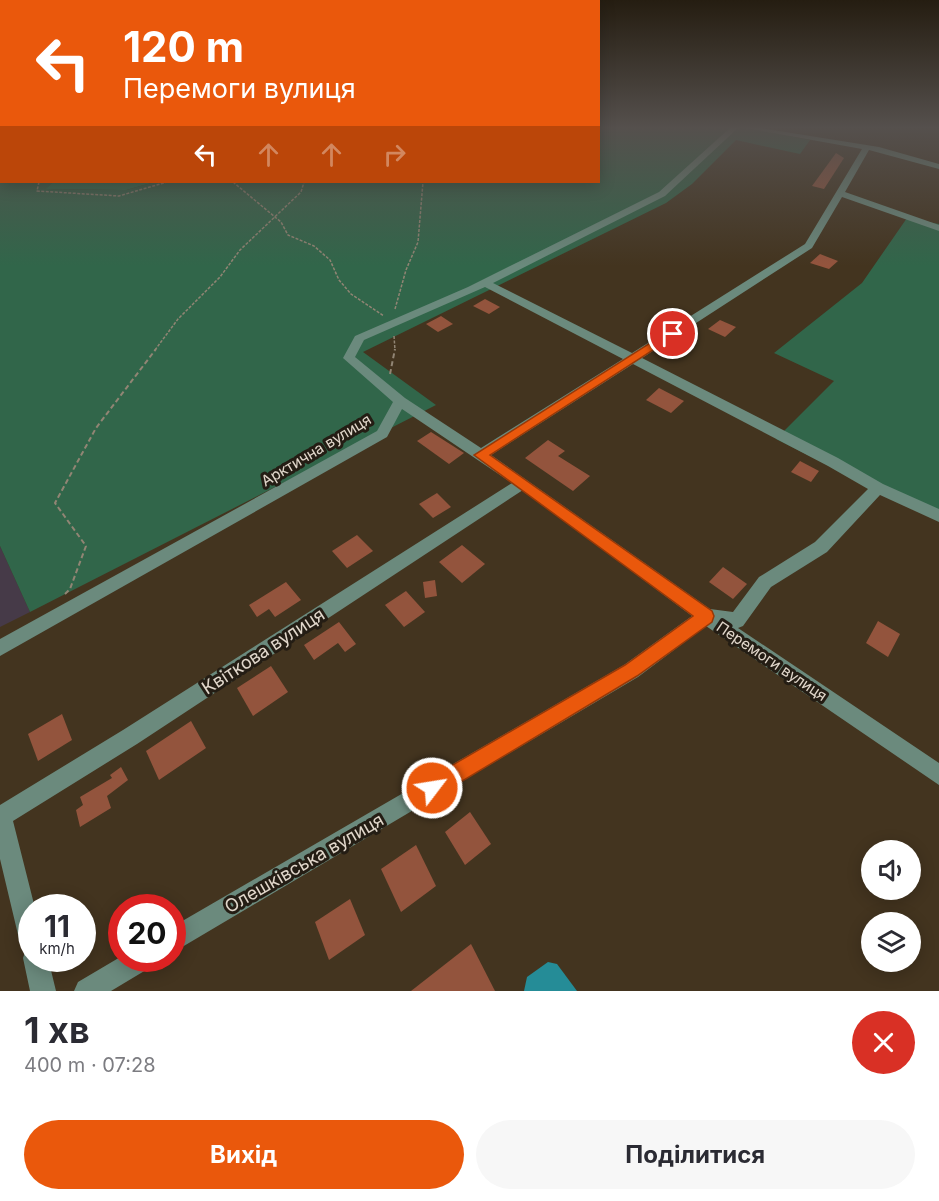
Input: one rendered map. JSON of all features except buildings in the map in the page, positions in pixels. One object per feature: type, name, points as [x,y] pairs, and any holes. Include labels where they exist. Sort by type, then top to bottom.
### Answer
[{"type":"lane","points":[[400,401],[350,358],[359,338],[486,283],[662,194],[685,173]]},
{"type":"lane","points":[[481,455],[809,246],[853,173]]},
{"type":"lane","points":[[842,194],[939,228]]},
{"type":"lane","points":[[486,283],[878,488],[939,516]]},
{"type":"lane","name":"Перемоги вулиця","points":[[400,401],[523,483],[706,616],[939,775]]},
{"type":"lane","name":"Арктична вулиця","points":[[0,648],[382,434],[400,401]]},
{"type":"lane","name":"Квіткова вулиця","points":[[1,816],[149,724],[523,483]]},
{"type":"lane","points":[[706,616],[737,620],[765,582],[821,548],[878,488]]},
{"type":"lane","name":"Олешківська вулиця","points":[[186,933],[631,671],[706,616]]},
{"type":"lane","points":[[1,816],[20,894]]},
{"type":"lane","points":[[38,972],[43,991]]},
{"type":"lane","points":[[87,991],[119,972]]},
{"type":"path","points":[[39,183],[37,190],[119,196],[164,183]]},
{"type":"path","points":[[233,183],[281,222],[288,235],[314,246],[330,260],[339,280],[351,294],[393,322]]},
{"type":"path","points":[[62,597],[70,589],[86,546],[56,502],[96,428],[178,319],[274,216],[301,192],[304,183]]},
{"type":"path","points":[[386,390],[395,349],[393,322],[406,270],[418,242],[423,183]]},
{"type":"shaded area","points":[[0,546],[30,612],[0,627]]},
{"type":"green space","points":[[600,173],[703,173],[666,203],[363,352],[436,405],[30,612],[0,546],[0,183],[52,183],[47,189],[126,190],[151,183],[600,183]]},
{"type":"green space","points":[[52,183],[151,183],[126,190],[46,189]]},
{"type":"green space","points":[[907,218],[939,224],[939,521],[776,439],[834,381],[774,353],[862,283]]},
{"type":"water","points":[[548,962],[557,964],[577,991],[524,991],[527,977]]},
{"type":"route","points":[[432,788],[631,671],[706,616],[481,455],[673,334]]}]
